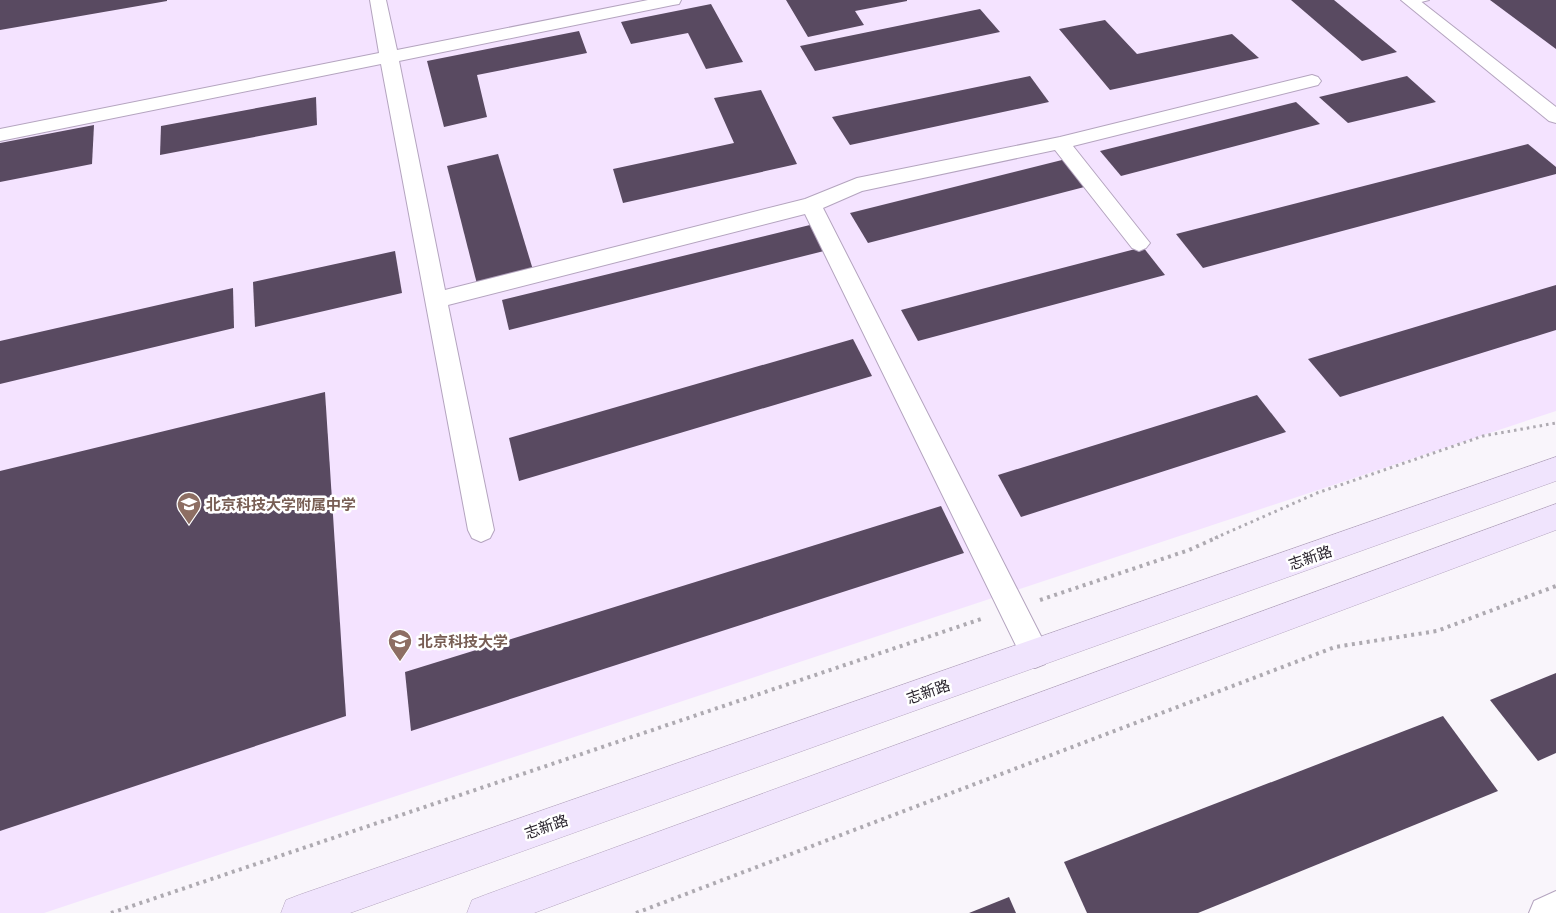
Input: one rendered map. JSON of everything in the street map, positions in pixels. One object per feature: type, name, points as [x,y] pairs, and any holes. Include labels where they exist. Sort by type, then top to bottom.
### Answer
[{"type":"main road","name":"志新路","points":[[299,913],[1556,469]]},
{"type":"main road","points":[[485,913],[1556,517]]},
{"type":"street","points":[[378,0],[481,530]]},
{"type":"street","points":[[0,134],[673,0]]},
{"type":"street","points":[[1416,1],[1556,117]]},
{"type":"street","points":[[437,300],[811,205],[857,184],[1060,143],[1312,82]]},
{"type":"street","points":[[1060,143],[1139,243]]},
{"type":"street","points":[[811,205],[1011,610],[1035,654]]},
{"type":"street","points":[[1546,913],[1556,908]]},
{"type":"path","points":[[111,913],[1189,550],[1317,493],[1473,439],[1556,423]]},
{"type":"path","points":[[636,913],[1335,647],[1437,631],[1556,586]]},
{"type":"shaded area","name":"北京科技大学","points":[[0,0],[1556,0],[1556,411],[44,913],[0,913]]},
{"type":"building","points":[[0,0],[167,0],[167,1],[0,30]]},
{"type":"building","points":[[786,0],[907,1],[855,11],[864,25],[808,37]]},
{"type":"building","points":[[1291,0],[1334,0],[1397,52],[1362,61]]},
{"type":"building","points":[[1490,0],[1556,0],[1556,49]]},
{"type":"building","points":[[711,4],[743,62],[706,69],[688,33],[631,44],[621,22]]},
{"type":"building","points":[[980,9],[1000,32],[815,71],[800,46]]},
{"type":"building","points":[[1105,20],[1137,54],[1232,34],[1259,58],[1110,90],[1059,29]]},
{"type":"building","points":[[579,31],[587,53],[477,75],[487,117],[444,127],[427,61]]},
{"type":"building","points":[[1030,76],[1049,102],[850,145],[832,117]]},
{"type":"building","points":[[1407,76],[1436,102],[1348,123],[1319,97]]},
{"type":"building","points":[[761,90],[797,164],[623,203],[613,169],[734,143],[714,98]]},
{"type":"building","points":[[316,97],[317,125],[160,155],[161,126]]},
{"type":"building","points":[[1296,102],[1320,124],[1121,176],[1100,151]]},
{"type":"building","points":[[94,125],[92,164],[0,182],[0,143]]},
{"type":"building","points":[[1528,144],[1556,167],[1556,174],[1203,268],[1176,234]]},
{"type":"building","points":[[498,154],[533,270],[477,284],[447,166]]},
{"type":"building","points":[[1070,158],[1092,185],[868,243],[850,213]]},
{"type":"building","points":[[814,224],[828,250],[509,330],[502,300]]},
{"type":"building","points":[[1143,247],[1165,275],[918,341],[901,310]]},
{"type":"building","points":[[395,251],[402,293],[255,327],[253,282]]},
{"type":"building","points":[[1556,285],[1556,330],[1340,397],[1308,359]]},
{"type":"building","points":[[233,288],[234,328],[0,384],[0,341]]},
{"type":"building","points":[[853,339],[872,376],[519,481],[509,438]]},
{"type":"building","name":"北京科技大学附属中学","points":[[325,392],[346,716],[0,831],[0,471]]},
{"type":"building","points":[[1257,395],[1286,432],[1021,517],[998,475]]},
{"type":"building","points":[[941,506],[964,553],[411,731],[405,672]]},
{"type":"building","points":[[1556,673],[1556,753],[1538,761],[1490,700]]},
{"type":"building","points":[[1443,716],[1498,791],[1198,913],[1087,913],[1064,862]]},
{"type":"building","points":[[1009,897],[1016,913],[969,913]]},
{"type":"place","name":"北京科技大学附属中学","points":[[189,525]]},
{"type":"place","name":"北京科技大学","points":[[400,662]]}]
